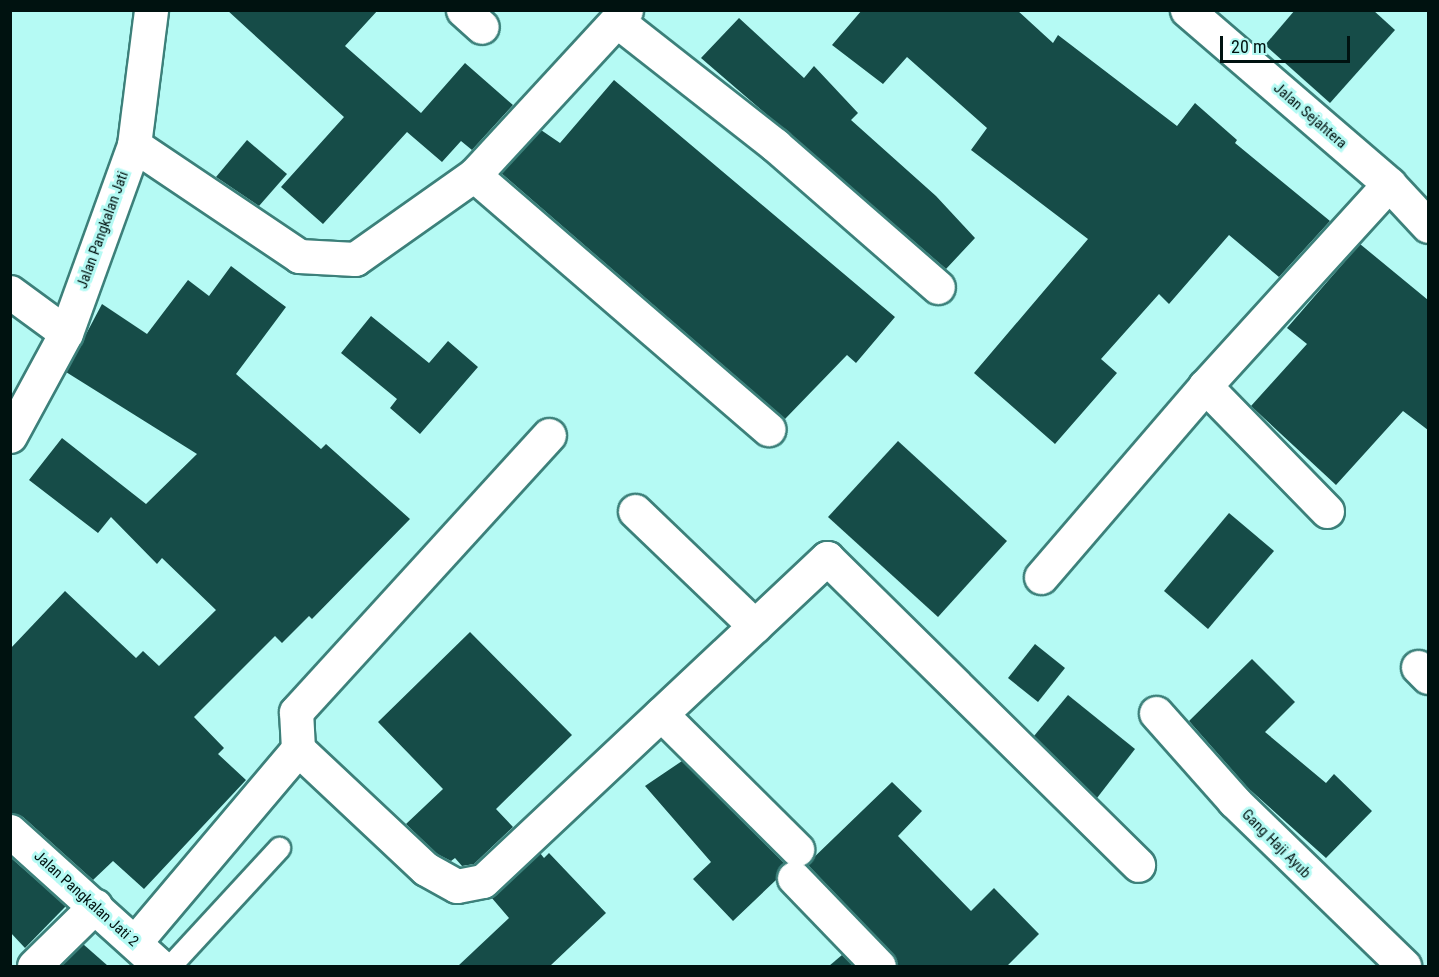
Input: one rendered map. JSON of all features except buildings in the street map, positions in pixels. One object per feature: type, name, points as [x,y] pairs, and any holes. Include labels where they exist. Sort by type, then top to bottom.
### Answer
[{"type":"street","name":"Jalan Pangkalan Jati","points":[[10,436],[66,333],[134,145],[151,10]]},
{"type":"street","name":"Jalan Sejahtera","points":[[1187,10],[1389,184],[1428,226]]},
{"type":"street","points":[[134,145],[299,256],[355,258],[474,175],[622,16],[775,145],[938,288]]},
{"type":"street","points":[[474,175],[768,429]]},
{"type":"street","points":[[1041,577],[1205,386],[1389,184]]},
{"type":"street","points":[[10,292],[66,333]]},
{"type":"street","points":[[1205,386],[1327,511]]},
{"type":"street","points":[[135,942],[298,749],[296,712],[549,435]]},
{"type":"street","points":[[635,511],[755,626]]},
{"type":"street","points":[[298,749],[426,869],[457,886],[483,881],[827,558],[1138,865]]},
{"type":"street","name":"Gang Haji Ayub","points":[[1156,713],[1234,801],[1404,966]]},
{"type":"street","points":[[661,714],[795,864],[879,966]]},
{"type":"street","name":"Jalan Pangkalan Jati 2","points":[[10,831],[160,966]]},
{"type":"street","points":[[34,966],[95,906]]},
{"type":"lane","points":[[170,966],[279,848]]}]
